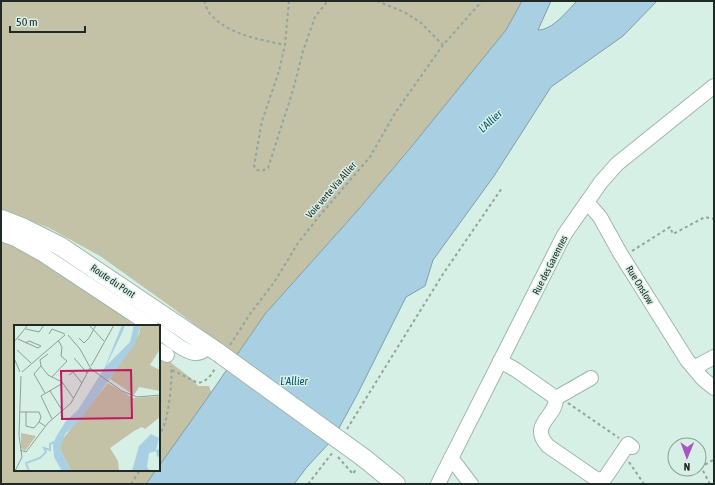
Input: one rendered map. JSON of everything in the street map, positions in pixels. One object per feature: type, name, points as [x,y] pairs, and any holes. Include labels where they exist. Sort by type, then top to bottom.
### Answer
[{"type":"main road","name":"Route du Pont","points":[[1,220],[24,228],[60,246],[99,271],[219,353],[374,465],[395,484]]},
{"type":"street","name":"Rue des Garennes","points":[[438,484],[564,235],[601,182],[617,164],[712,93]]},
{"type":"street","name":"Rue Onslow","points":[[587,202],[600,217],[622,256],[687,360],[703,380],[714,388]]},
{"type":"street","points":[[1,234],[15,239],[42,254],[148,325]]},
{"type":"street","points":[[160,333],[188,351],[196,354],[201,352],[219,353]]},
{"type":"street","points":[[694,368],[714,357]]},
{"type":"street","points":[[500,361],[557,397]]},
{"type":"street","points":[[557,397],[591,378]]},
{"type":"street","points":[[557,397],[556,403],[542,424],[541,430],[543,441],[598,482],[605,478],[628,448]]},
{"type":"street","points":[[451,458],[471,484]]},
{"type":"path","points":[[204,1],[210,14],[228,29],[247,36],[285,45]]},
{"type":"path","points":[[289,1],[285,45],[279,71],[262,121],[254,166],[257,170],[262,171],[268,168],[293,90],[303,51],[315,17],[329,1]]},
{"type":"path","points":[[377,1],[404,12],[420,22],[443,45]]},
{"type":"path","name":"Voie verte Via Allier","points":[[160,435],[166,421],[172,370],[198,383],[209,378],[219,353],[275,281],[298,244],[321,214],[370,157],[395,113],[443,45],[482,1]]},
{"type":"path","points":[[344,434],[443,274],[502,188]]},
{"type":"path","points":[[622,256],[670,227],[674,234],[705,217],[714,219]]},
{"type":"path","points":[[557,397],[628,448],[644,484]]},
{"type":"path","points":[[308,484],[333,452],[353,474]]},
{"type":"path","points":[[710,484],[701,467],[714,458]]},
{"type":"path","points":[[131,484],[139,471]]},
{"type":"green space","points":[[1,1],[522,1],[506,30],[456,93],[358,210],[265,314],[236,356],[100,256],[49,228],[1,209]]},
{"type":"green space","points":[[1,238],[80,283],[134,325],[14,325],[14,471],[160,471],[160,347],[166,353],[170,362],[192,379],[198,386],[209,386],[213,397],[156,484],[1,484]]},
{"type":"water","name":"L'Allier","points":[[522,1],[551,1],[538,30],[549,27],[564,15],[577,1],[657,1],[623,36],[551,87],[494,176],[433,260],[425,286],[406,297],[357,395],[333,439],[307,467],[294,484],[146,484],[155,471],[160,471],[160,465],[265,314],[358,210],[506,30]]}]
